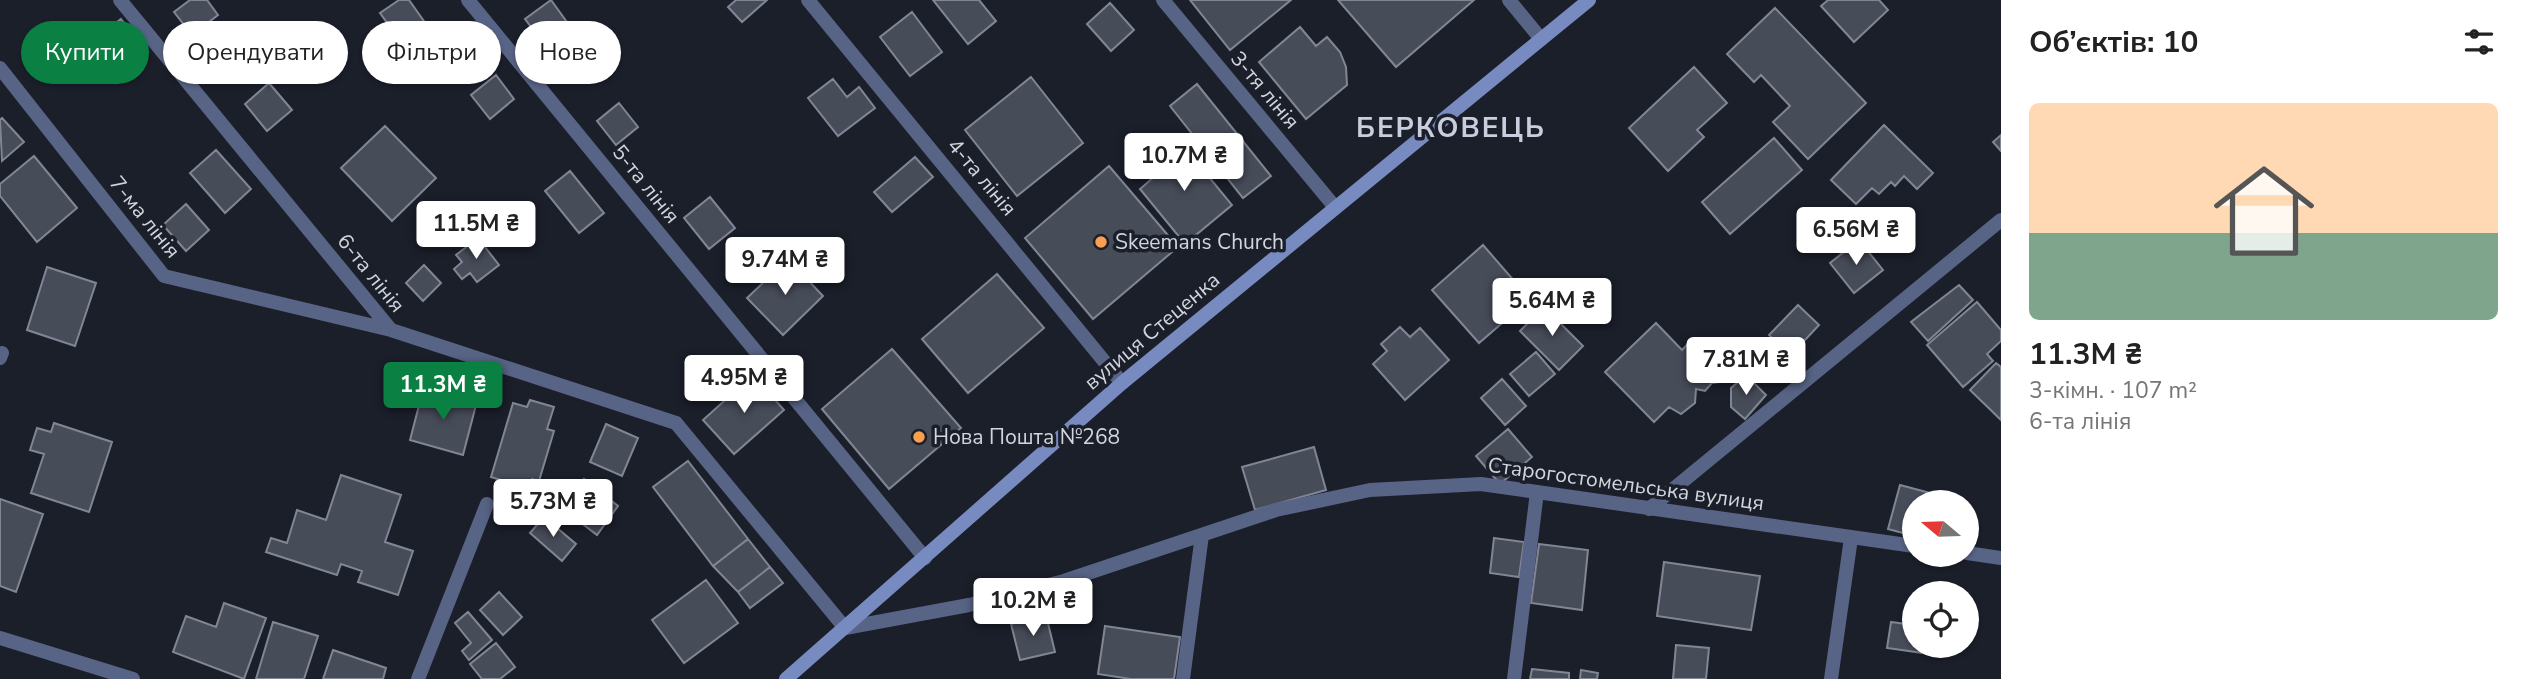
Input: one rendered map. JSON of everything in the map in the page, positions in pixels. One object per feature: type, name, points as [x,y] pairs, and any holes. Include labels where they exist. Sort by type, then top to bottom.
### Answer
[{"type":"main road","name":"вулиця Стеценка","points":[[786,679],[1122,383],[1334,206],[1589,0]]},
{"type":"street","name":"6-та лінія","points":[[120,0],[391,330],[676,423],[845,628]]},
{"type":"street","name":"5-та лінія","points":[[468,0],[925,558]]},
{"type":"street","name":"4-та лінія","points":[[808,0],[1122,383]]},
{"type":"street","name":"3-тя лінія","points":[[1163,0],[1334,206]]},
{"type":"street","points":[[1509,0],[1541,40]]},
{"type":"street","name":"7-ма лінія","points":[[0,68],[164,276],[391,330]]},
{"type":"street","points":[[1649,509],[2001,220]]},
{"type":"street","name":"Старогостомельська вулиця","points":[[845,628],[969,605],[1064,581],[1276,510],[1370,490],[1481,484],[1902,544]]},
{"type":"street","points":[[1514,679],[1537,492]]},
{"type":"street","points":[[418,679],[487,504]]},
{"type":"street","points":[[1183,679],[1202,535]]},
{"type":"street","points":[[1831,679],[1851,538]]},
{"type":"street","points":[[1979,555],[2001,558]]},
{"type":"street","points":[[0,638],[133,679]]},
{"type":"building","points":[[190,0],[207,0],[218,15],[210,21],[181,21],[174,12]]},
{"type":"building","points":[[399,0],[409,0],[424,21],[386,21],[380,13]]},
{"type":"building","points":[[551,0],[566,21],[527,21],[525,19]]},
{"type":"building","points":[[736,0],[767,0],[742,22],[728,7]]},
{"type":"building","points":[[933,0],[979,0],[996,21],[968,44]]},
{"type":"building","points":[[1190,0],[1291,0],[1230,50]]},
{"type":"building","points":[[1338,0],[1474,0],[1396,67]]},
{"type":"building","points":[[1828,0],[1879,0],[1888,10],[1854,42],[1821,6]]},
{"type":"building","points":[[1110,3],[1134,30],[1111,51],[1087,24]]},
{"type":"building","points":[[1775,8],[1866,103],[1808,159],[1773,122],[1790,106],[1761,75],[1754,82],[1727,54]]},
{"type":"building","points":[[912,12],[942,52],[910,76],[880,37]]},
{"type":"building","points":[[1300,27],[1316,46],[1327,37],[1340,52],[1346,67],[1347,85],[1306,119],[1259,62]]},
{"type":"building","points":[[1694,67],[1727,103],[1697,130],[1704,137],[1668,171],[1629,128]]},
{"type":"building","points":[[1031,77],[1083,143],[1017,196],[965,130]]},
{"type":"building","points":[[833,79],[847,97],[859,87],[875,108],[838,136],[808,98]]},
{"type":"building","points":[[501,82],[514,99],[490,119],[471,95],[485,84],[501,84]]},
{"type":"building","points":[[270,84],[292,110],[267,131],[245,104]]},
{"type":"building","points":[[1197,84],[1271,176],[1243,198],[1170,106]]},
{"type":"building","points":[[619,103],[638,127],[616,145],[597,121]]},
{"type":"building","points":[[2,118],[24,142],[2,161],[0,120]]},
{"type":"building","points":[[1884,125],[1933,173],[1917,189],[1904,176],[1895,186],[1891,182],[1879,194],[1872,188],[1856,204],[1831,180]]},
{"type":"building","points":[[385,126],[436,178],[392,221],[341,168]]},
{"type":"building","points":[[2001,135],[2001,151],[1993,142]]},
{"type":"building","points":[[1177,138],[1232,205],[1185,244],[1140,189],[1162,170],[1152,158]]},
{"type":"building","points":[[1774,138],[1802,170],[1730,234],[1702,202]]},
{"type":"building","points":[[216,150],[251,189],[225,213],[190,173]]},
{"type":"building","points":[[34,156],[77,208],[37,242],[0,196],[0,184]]},
{"type":"building","points":[[915,157],[933,177],[892,212],[874,192]]},
{"type":"building","name":"Skeemans Church","points":[[1109,166],[1178,247],[1093,319],[1025,238]]},
{"type":"building","points":[[570,171],[604,213],[579,233],[545,191]]},
{"type":"building","points":[[710,197],[735,228],[709,249],[684,218]]},
{"type":"building","points":[[186,204],[209,230],[186,251],[163,225]]},
{"type":"building","points":[[478,238],[499,265],[477,282],[470,273],[462,279],[454,269],[462,262],[456,255]]},
{"type":"building","points":[[1859,240],[1883,270],[1854,293],[1830,263]]},
{"type":"building","points":[[1483,245],[1530,299],[1479,343],[1432,290]]},
{"type":"building","points":[[788,259],[823,296],[783,335],[747,298]]},
{"type":"building","points":[[424,265],[441,283],[423,301],[406,283]]},
{"type":"building","points":[[47,267],[96,283],[75,346],[27,330]]},
{"type":"building","points":[[997,274],[1044,328],[968,393],[922,339]]},
{"type":"building","points":[[1959,285],[1973,300],[1928,341],[1911,322]]},
{"type":"building","points":[[1977,302],[2001,330],[2001,341],[1987,354],[1993,361],[1963,387],[1927,345]]},
{"type":"building","points":[[1798,305],[1819,325],[1791,355],[1769,335]]},
{"type":"building","points":[[1544,307],[1583,346],[1559,370],[1520,331]]},
{"type":"building","points":[[1656,323],[1682,350],[1691,341],[1710,361],[1711,369],[1717,367],[1722,374],[1719,382],[1712,383],[1705,391],[1696,389],[1695,403],[1681,414],[1669,407],[1654,422],[1605,372]]},
{"type":"building","points":[[1400,327],[1410,337],[1420,328],[1449,360],[1405,400],[1373,364],[1387,351],[1381,344]]},
{"type":"building","points":[[892,349],[961,428],[889,489],[822,409]]},
{"type":"building","points":[[1536,352],[1555,374],[1529,396],[1510,374]]},
{"type":"building","points":[[1996,363],[2001,367],[2001,420],[1970,390]]},
{"type":"building","points":[[753,375],[784,410],[734,454],[703,420]]},
{"type":"building","points":[[1746,375],[1766,395],[1745,419],[1731,407],[1731,388]]},
{"type":"building","points":[[1502,379],[1526,406],[1505,425],[1481,398]]},
{"type":"building","points":[[423,390],[476,405],[463,455],[410,440]]},
{"type":"building","points":[[530,400],[554,407],[547,429],[554,431],[539,481],[532,479],[527,496],[501,488],[504,481],[491,477],[513,403],[527,407]]},
{"type":"building","points":[[54,423],[112,442],[89,512],[31,493],[44,454],[30,450],[37,428],[51,432]]},
{"type":"building","points":[[606,424],[638,438],[622,476],[590,462]]},
{"type":"building","points":[[1508,429],[1532,457],[1500,484],[1476,456]]},
{"type":"building","points":[[1314,447],[1326,490],[1255,510],[1242,467]]},
{"type":"building","points":[[688,461],[748,539],[713,566],[653,487]]},
{"type":"building","points":[[341,475],[401,495],[385,542],[413,551],[398,595],[358,582],[362,571],[341,564],[337,575],[266,552],[271,538],[287,543],[297,510],[326,520]]},
{"type":"building","points":[[584,479],[618,506],[597,535],[562,508]]},
{"type":"building","points":[[1900,485],[1919,490],[1902,490],[1902,533],[1888,529]]},
{"type":"building","points":[[0,499],[43,514],[16,592],[0,586]]},
{"type":"building","points":[[544,517],[576,544],[562,561],[530,533]]},
{"type":"building","points":[[1494,538],[1524,542],[1519,577],[1490,573]]},
{"type":"building","points":[[748,539],[770,567],[738,592],[713,566]]},
{"type":"building","points":[[1539,544],[1588,550],[1582,610],[1531,603]]},
{"type":"building","points":[[1664,562],[1760,576],[1751,630],[1657,616]]},
{"type":"building","points":[[770,567],[783,583],[750,608],[738,592]]},
{"type":"building","points":[[706,580],[738,623],[684,663],[652,620]]},
{"type":"building","points":[[499,592],[522,617],[503,635],[480,610]]},
{"type":"building","points":[[224,603],[266,618],[244,679],[173,652],[186,616],[216,627]]},
{"type":"building","points":[[468,612],[492,640],[469,660],[462,651],[471,643],[455,623]]},
{"type":"building","points":[[1046,615],[1055,652],[1020,660],[1011,624]]},
{"type":"building","points":[[273,622],[318,636],[304,679],[256,679]]},
{"type":"building","points":[[1891,622],[1902,623],[1902,650],[1887,648]]},
{"type":"building","points":[[1105,626],[1180,637],[1174,679],[1131,679],[1098,674]]},
{"type":"building","points":[[496,643],[515,667],[500,679],[482,679],[470,664]]},
{"type":"building","points":[[1676,645],[1709,648],[1706,679],[1673,679]]},
{"type":"building","points":[[333,650],[386,668],[383,679],[323,679]]},
{"type":"building","points":[[1532,669],[1569,673],[1569,679],[1530,679]]},
{"type":"building","points":[[1581,670],[1598,673],[1597,679],[1580,679]]},
{"type":"place","name":"Skeemans Church","points":[[1101,242]]},
{"type":"place","name":"Нова Пошта №268","points":[[919,437]]},
{"type":"district","name":"БЕРКОВЕЦЬ","points":[[1451,127]]}]
